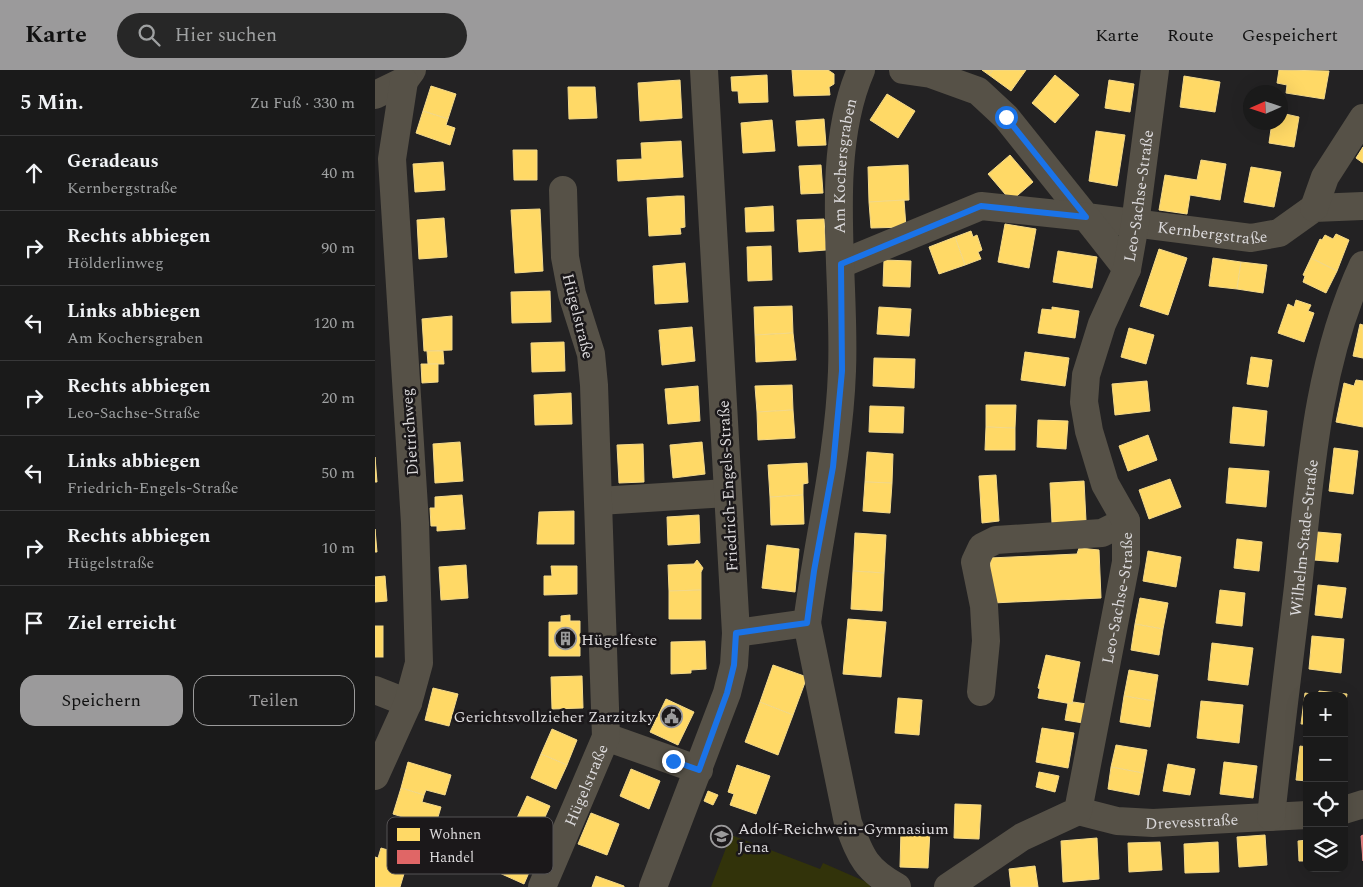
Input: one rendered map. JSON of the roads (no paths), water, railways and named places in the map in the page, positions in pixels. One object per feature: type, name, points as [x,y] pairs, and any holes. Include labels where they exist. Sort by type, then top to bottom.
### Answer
[{"type":"street","name":"Friedrich-Engels-Straße","points":[[653,887],[727,693],[734,665],[736,633],[704,70]]},
{"type":"street","name":"Am Kochersgraben","points":[[807,623],[836,438],[842,371],[840,154],[852,91],[861,70]]},
{"type":"street","points":[[903,70],[931,74],[978,91],[1006,117],[1127,269]]},
{"type":"street","name":"Leo-Sachse-Straße","points":[[1078,811],[1127,562],[1126,521],[1105,484],[1089,431],[1084,402],[1086,375],[1102,324],[1127,269],[1135,224],[1155,70]]},
{"type":"street","points":[[375,95],[408,76]]},
{"type":"street","name":"Dietrichweg","points":[[375,776],[408,703],[419,663],[418,594],[392,159],[408,76]]},
{"type":"street","points":[[1363,118],[1325,177],[1314,208],[1363,206]]},
{"type":"street","name":"Hügelstraße","points":[[553,862],[607,737],[599,501],[591,354],[572,294],[565,257],[563,190]]},
{"type":"street","name":"Kernbergstraße","points":[[841,264],[981,206],[1251,238],[1279,233],[1314,208]]},
{"type":"street","name":"Wilhelm-Stade-Straße","points":[[1271,817],[1307,484],[1323,386],[1344,312],[1363,265]]},
{"type":"street","points":[[599,501],[727,493]]},
{"type":"street","points":[[981,692],[986,641],[984,606],[975,562],[982,547],[996,540],[1102,533],[1126,521]]},
{"type":"street","points":[[736,633],[807,623],[848,823],[858,850],[875,874],[897,887]]},
{"type":"street","points":[[375,690],[408,703]]},
{"type":"street","name":"Hügelstraße","points":[[607,737],[699,770]]},
{"type":"street","points":[[1348,809],[1363,804]]},
{"type":"street","points":[[947,887],[1022,837],[1078,811]]},
{"type":"street","name":"Drevesstraße","points":[[1078,811],[1117,821],[1153,823],[1303,815]]},
{"type":"street","name":"Hügelstraße","points":[[542,887],[548,874]]},
{"type":"place","name":"Hügelfeste","points":[[565,639]]},
{"type":"place","name":"Gerichtsvollzieher Zarzitzky","points":[[671,716]]},
{"type":"place","name":"Adolf-Reichwein-Gymnasium Jena","points":[[722,837]]}]
